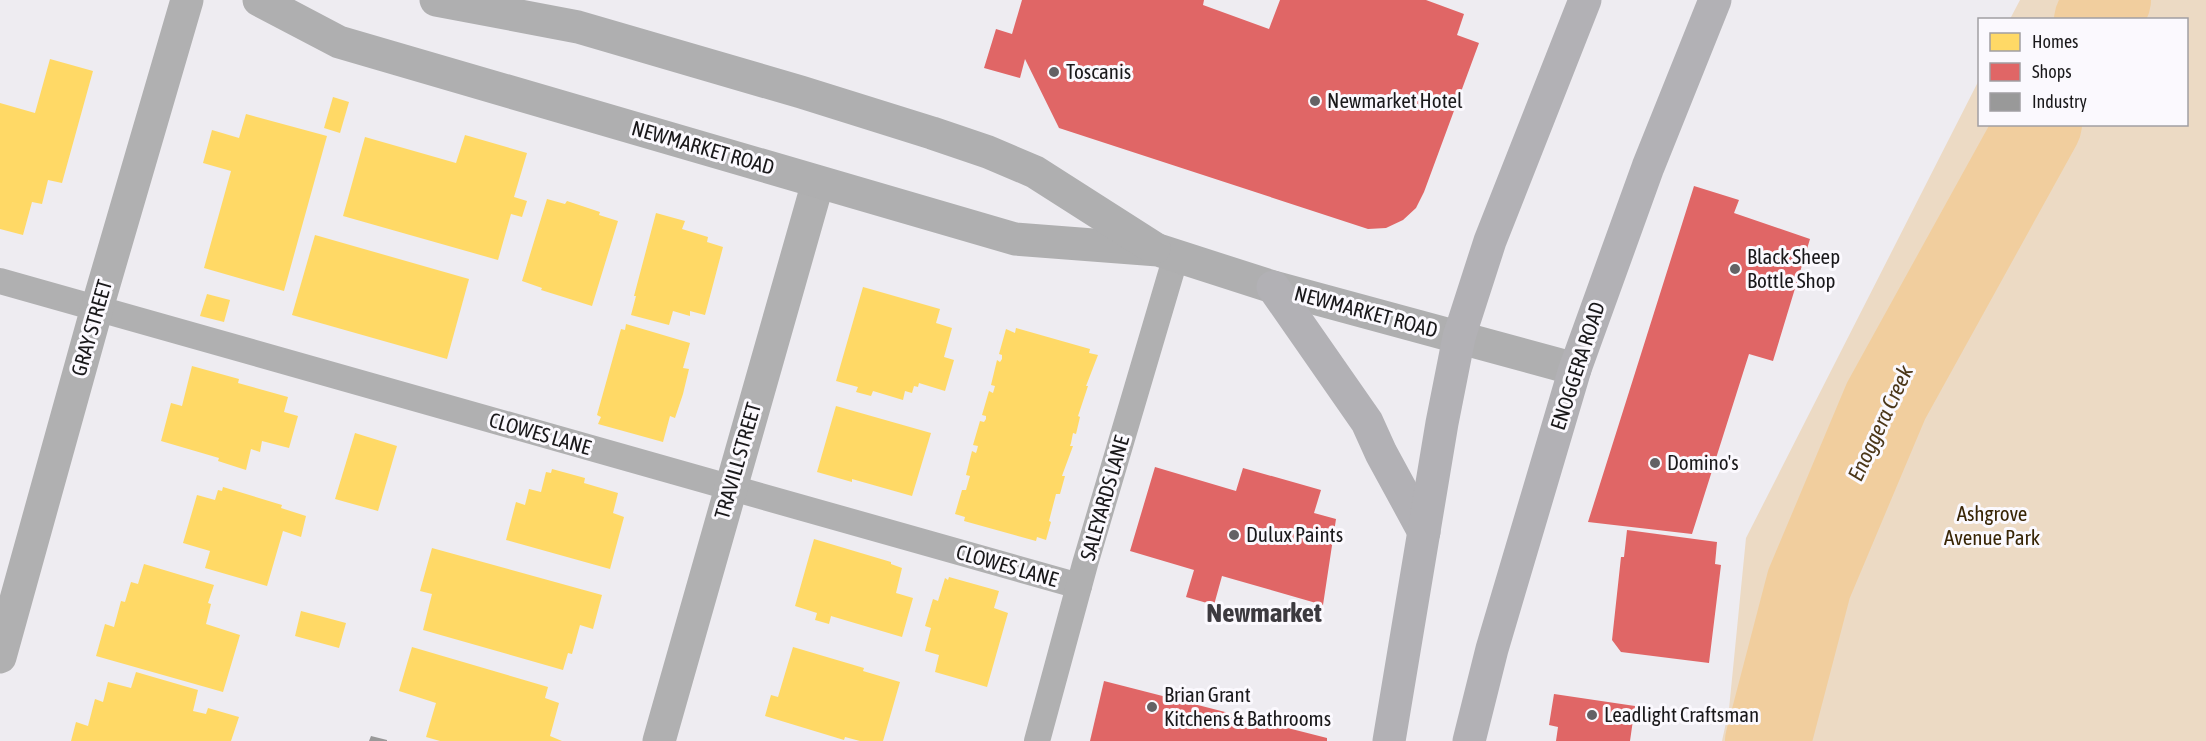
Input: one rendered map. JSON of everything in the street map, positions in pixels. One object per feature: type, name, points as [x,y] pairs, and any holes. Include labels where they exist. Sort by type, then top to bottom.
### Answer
[{"type":"main road","name":"NEWMARKET ROAD","points":[[259,0],[339,42],[1015,239],[1167,253],[1273,287],[1575,369]]},
{"type":"main road","name":"NEWMARKET ROAD","points":[[436,0],[578,27],[801,92],[988,152],[1035,172],[1167,253]]},
{"type":"main road","points":[[1389,741],[1459,337],[1491,241],[1585,0]]},
{"type":"main road","name":"ENOGGERA ROAD","points":[[1469,741],[1491,649],[1575,369],[1647,167],[1715,0]]},
{"type":"main road","points":[[1273,287],[1367,422],[1381,453],[1424,532]]},
{"type":"street","name":"GRAY STREET","points":[[0,657],[97,308],[187,0]]},
{"type":"street","name":"TRAVILL STREET","points":[[659,741],[818,182]]},
{"type":"lane","name":"SALEYARDS LANE","points":[[1037,741],[1167,253]]},
{"type":"lane","name":"CLOWES LANE","points":[[0,280],[1079,586]]},
{"type":"green space","name":"Ashgrove Avenue Park","points":[[2020,0],[2206,0],[2206,741],[1722,741],[1729,709],[1746,538],[1978,82],[1978,126],[2188,126],[2188,18],[2011,18]]},
{"type":"building: Homes","points":[[50,59],[93,71],[62,183],[48,180],[42,204],[32,202],[23,235],[0,229],[0,103],[35,113]]},
{"type":"building: Homes","points":[[333,97],[349,102],[340,133],[324,128]]},
{"type":"building: Homes","points":[[246,114],[327,136],[284,291],[204,268],[231,171],[203,163],[212,130],[239,138]]},
{"type":"building: Homes","points":[[465,135],[527,153],[514,197],[527,201],[522,217],[511,214],[498,260],[343,216],[365,137],[456,163]]},
{"type":"building: Homes","points":[[547,199],[565,204],[567,201],[600,212],[599,215],[618,221],[592,306],[541,290],[542,288],[522,281]]},
{"type":"building: Homes","points":[[656,213],[685,221],[682,229],[708,237],[707,242],[723,247],[705,315],[690,311],[690,316],[673,311],[669,325],[631,315]]},
{"type":"building: Homes","points":[[315,235],[469,279],[447,359],[292,315]]},
{"type":"building: Homes","points":[[863,287],[940,309],[936,323],[952,328],[944,357],[954,360],[945,391],[919,383],[918,387],[914,386],[912,393],[905,391],[903,400],[873,391],[871,396],[856,392],[858,387],[836,381]]},
{"type":"building: Homes","points":[[207,294],[230,300],[224,322],[200,316]]},
{"type":"building: Homes","points":[[626,324],[690,343],[683,368],[689,369],[683,394],[675,418],[670,416],[663,442],[598,424],[601,417],[597,415],[621,329],[625,330]]},
{"type":"building: Homes","points":[[1016,328],[1090,349],[1089,353],[1098,355],[1086,386],[1088,386],[1078,416],[1080,417],[1076,434],[1073,433],[1070,446],[1073,446],[1062,476],[1065,476],[1060,494],[1056,494],[1046,540],[1037,537],[1036,541],[964,521],[965,517],[955,514],[962,490],[966,490],[970,476],[966,475],[972,451],[976,453],[977,450],[978,446],[973,445],[980,421],[984,422],[986,419],[986,416],[982,415],[989,391],[993,393],[995,386],[991,385],[997,360],[1000,362],[1002,359],[1002,355],[999,354],[1006,329],[1015,333]]},
{"type":"building: Homes","points":[[192,366],[239,379],[238,383],[288,397],[284,412],[298,416],[289,448],[262,441],[260,452],[251,449],[246,470],[218,461],[219,458],[161,441],[171,403],[182,406]]},
{"type":"building: Homes","points":[[836,406],[931,433],[912,496],[817,472]]},
{"type":"building: Homes","points":[[355,433],[397,446],[378,511],[335,499]]},
{"type":"building: Homes","points":[[552,469],[585,478],[584,483],[618,493],[613,513],[624,517],[610,569],[506,540],[516,502],[525,505],[529,489],[541,492],[546,472],[551,473]]},
{"type":"building: Homes","points":[[223,487],[282,505],[281,508],[306,516],[301,537],[283,531],[267,586],[205,568],[210,551],[183,543],[197,495],[215,500],[218,490],[222,491]]},
{"type":"building: Homes","points":[[814,539],[891,562],[902,568],[896,593],[913,598],[902,637],[831,616],[829,624],[815,620],[817,613],[795,606]]},
{"type":"building: Homes","points":[[432,548],[602,595],[593,629],[580,625],[572,654],[568,653],[563,670],[423,630],[432,594],[420,591]]},
{"type":"building: Homes","points":[[144,564],[214,585],[208,603],[211,604],[206,624],[240,635],[223,692],[96,656],[105,624],[114,627],[121,601],[125,602],[131,582],[138,584]]},
{"type":"building: Homes","points":[[949,577],[999,591],[994,608],[1008,613],[987,687],[935,672],[939,655],[925,651],[931,628],[925,626],[933,599],[938,601],[945,578],[948,580]]},
{"type":"building: Homes","points":[[301,611],[346,623],[339,648],[295,636]]},
{"type":"building: Homes","points":[[412,647],[548,687],[545,698],[559,703],[550,736],[562,741],[440,741],[426,737],[436,703],[399,691]]},
{"type":"building: Homes","points":[[793,647],[864,668],[863,671],[900,682],[883,741],[860,741],[845,737],[844,740],[765,716],[771,695],[778,697]]},
{"type":"building: Homes","points":[[136,672],[198,690],[193,711],[206,714],[208,708],[239,717],[231,741],[71,741],[76,722],[88,726],[95,699],[103,702],[108,682],[131,688]]},
{"type":"building: Shops","name":"Newmarket Hotel","points":[[1022,0],[1204,0],[1203,5],[1269,29],[1280,0],[1426,0],[1464,14],[1457,35],[1479,43],[1416,208],[1403,220],[1386,228],[1368,229],[1059,128],[1025,59],[1020,78],[984,68],[996,29],[1012,34]]},
{"type":"building: Shops","points":[[1694,186],[1739,200],[1734,213],[1810,239],[1773,361],[1749,354],[1692,534],[1588,522]]},
{"type":"building: Shops","name":"Dulux Paints","points":[[1155,467],[1236,491],[1243,468],[1321,490],[1314,513],[1336,519],[1323,605],[1222,576],[1214,605],[1186,597],[1194,570],[1130,551]]},
{"type":"building: Shops","points":[[1627,530],[1717,542],[1715,564],[1721,565],[1709,663],[1621,652],[1612,640],[1621,557],[1624,557]]},
{"type":"building: Shops","name":"Brian Grant Kitchens & Bathrooms","points":[[1104,681],[1327,738],[1327,741],[1090,741]]},
{"type":"building: Shops","name":"Leadlight Craftsman","points":[[1554,694],[1635,706],[1630,741],[1556,741],[1558,727],[1549,725]]},
{"type":"building: Industry","points":[[371,736],[387,740],[387,741],[369,741]]},
{"type":"waterway","name":"Enoggera Creek","points":[[2098,18],[2108,0]]},
{"type":"waterway","name":"Enoggera Creek","points":[[1768,741],[1809,584],[1886,401],[2038,126]]},
{"type":"place","name":"Toscanis","points":[[1054,72]]},
{"type":"place","name":"Newmarket Hotel","points":[[1315,101]]},
{"type":"place","name":"Black Sheep Bottle Shop","points":[[1735,269]]},
{"type":"place","name":"Domino's","points":[[1655,463]]},
{"type":"place","name":"Dulux Paints","points":[[1234,535]]},
{"type":"place","name":"Brian Grant Kitchens & Bathrooms","points":[[1152,707]]},
{"type":"place","name":"Leadlight Craftsman","points":[[1592,715]]},
{"type":"district","name":"Newmarket","points":[[1264,613]]}]
